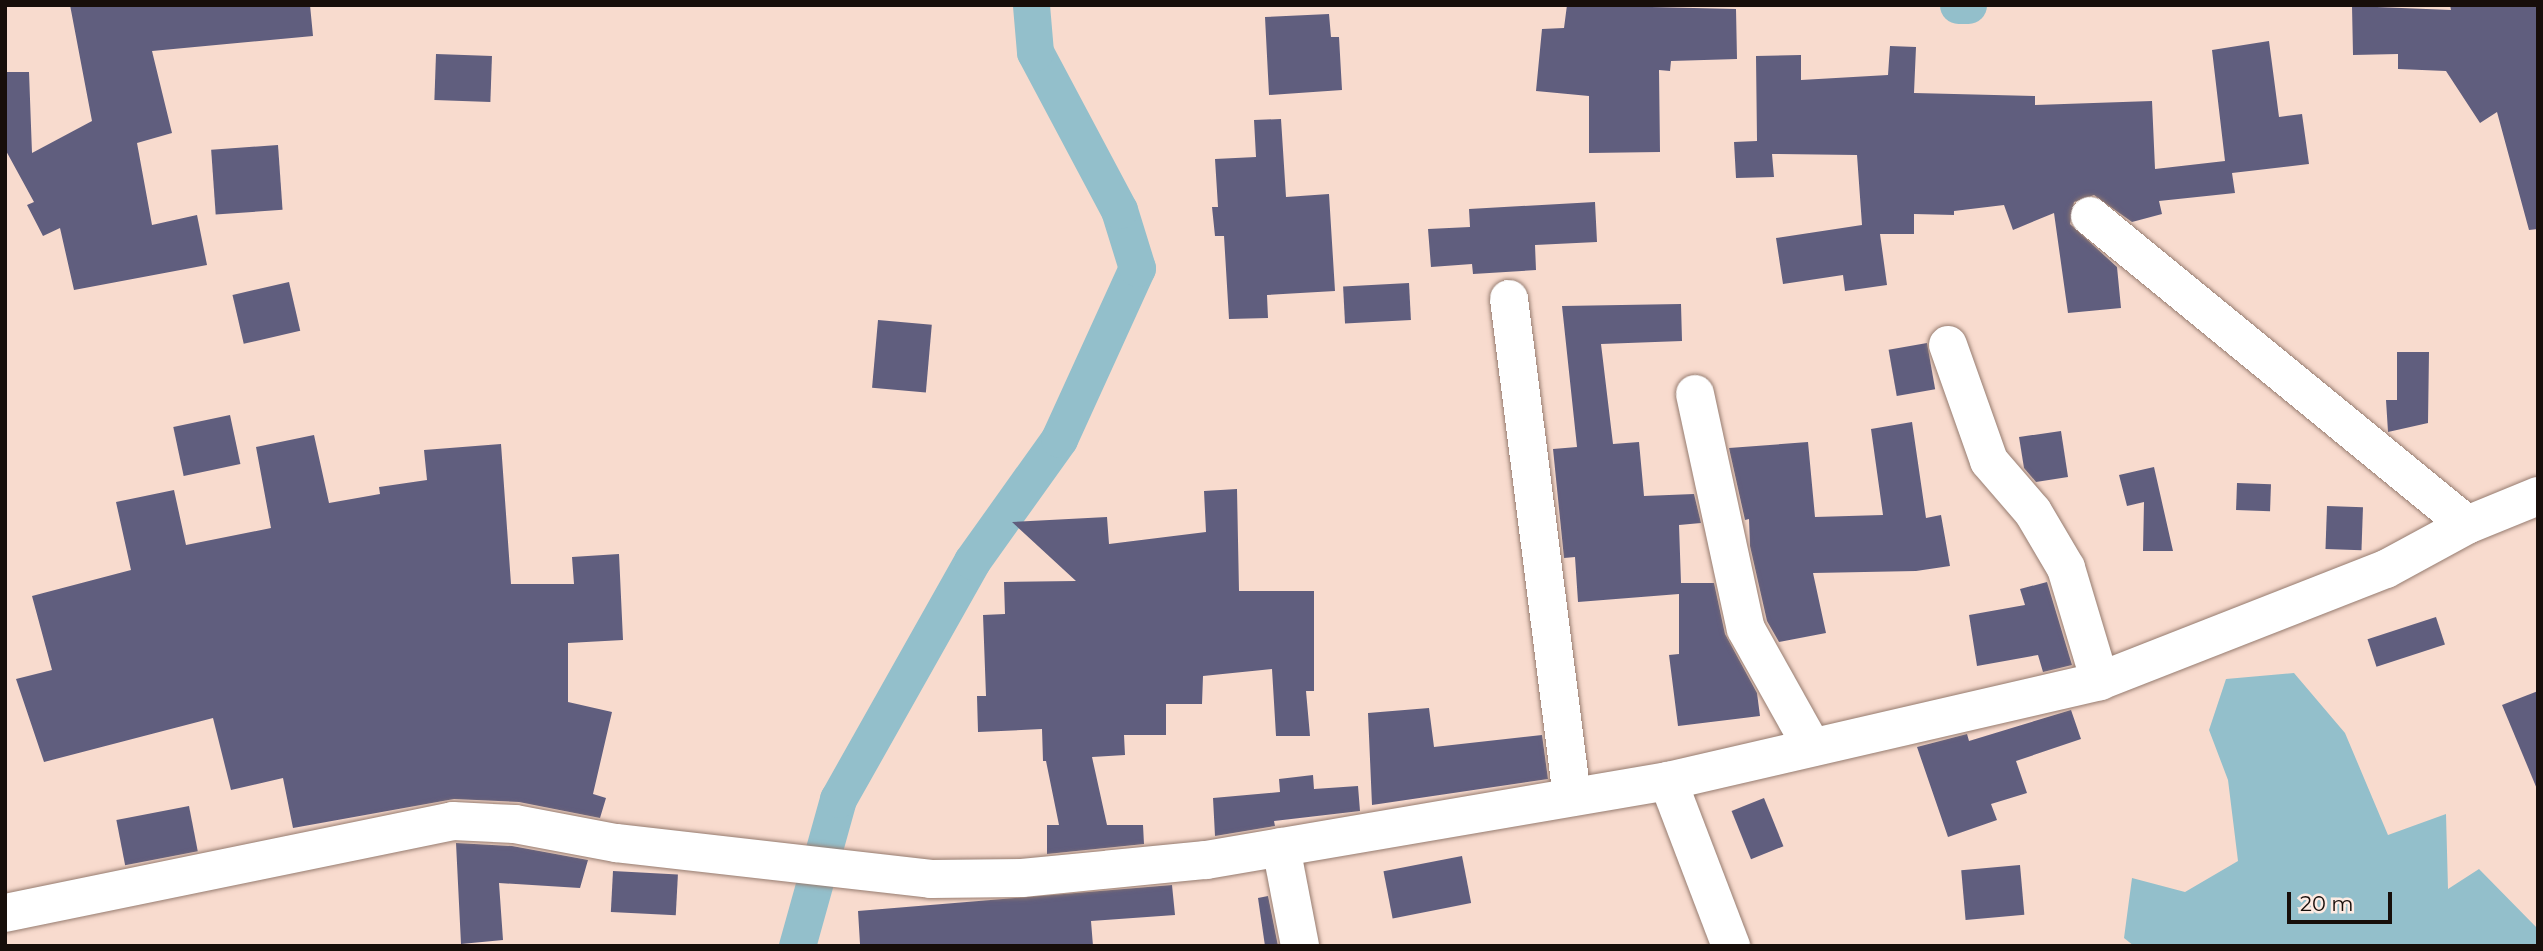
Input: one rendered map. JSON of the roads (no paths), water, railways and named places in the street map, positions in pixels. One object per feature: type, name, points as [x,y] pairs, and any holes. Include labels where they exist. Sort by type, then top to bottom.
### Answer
[{"type":"street","points":[[2090,216],[2467,525]]},
{"type":"street","points":[[1509,299],[1572,797]]},
{"type":"street","points":[[1948,345],[1989,461],[2033,512],[2066,568],[2100,681]]},
{"type":"street","points":[[1695,394],[1746,629],[1812,747]]},
{"type":"street","points":[[5,913],[453,821],[515,824],[616,843],[931,879],[1022,878],[1206,860],[1668,781],[2100,681],[2386,569],[2467,525],[2538,496]]},
{"type":"street","points":[[1668,781],[1731,946]]},
{"type":"street","points":[[1281,847],[1300,946]]},
{"type":"water","points":[[2294,673],[2345,733],[2388,835],[2446,814],[2448,889],[2479,869],[2538,929],[2538,946],[2134,946],[2124,938],[2132,878],[2185,892],[2238,861],[2228,780],[2209,730],[2226,679]]},
{"type":"waterway","points":[[797,946],[838,799],[972,561],[1059,439],[1137,268],[1119,210],[1035,52],[1031,5]]},
{"type":"waterway","points":[[1958,5],[1968,5]]}]
